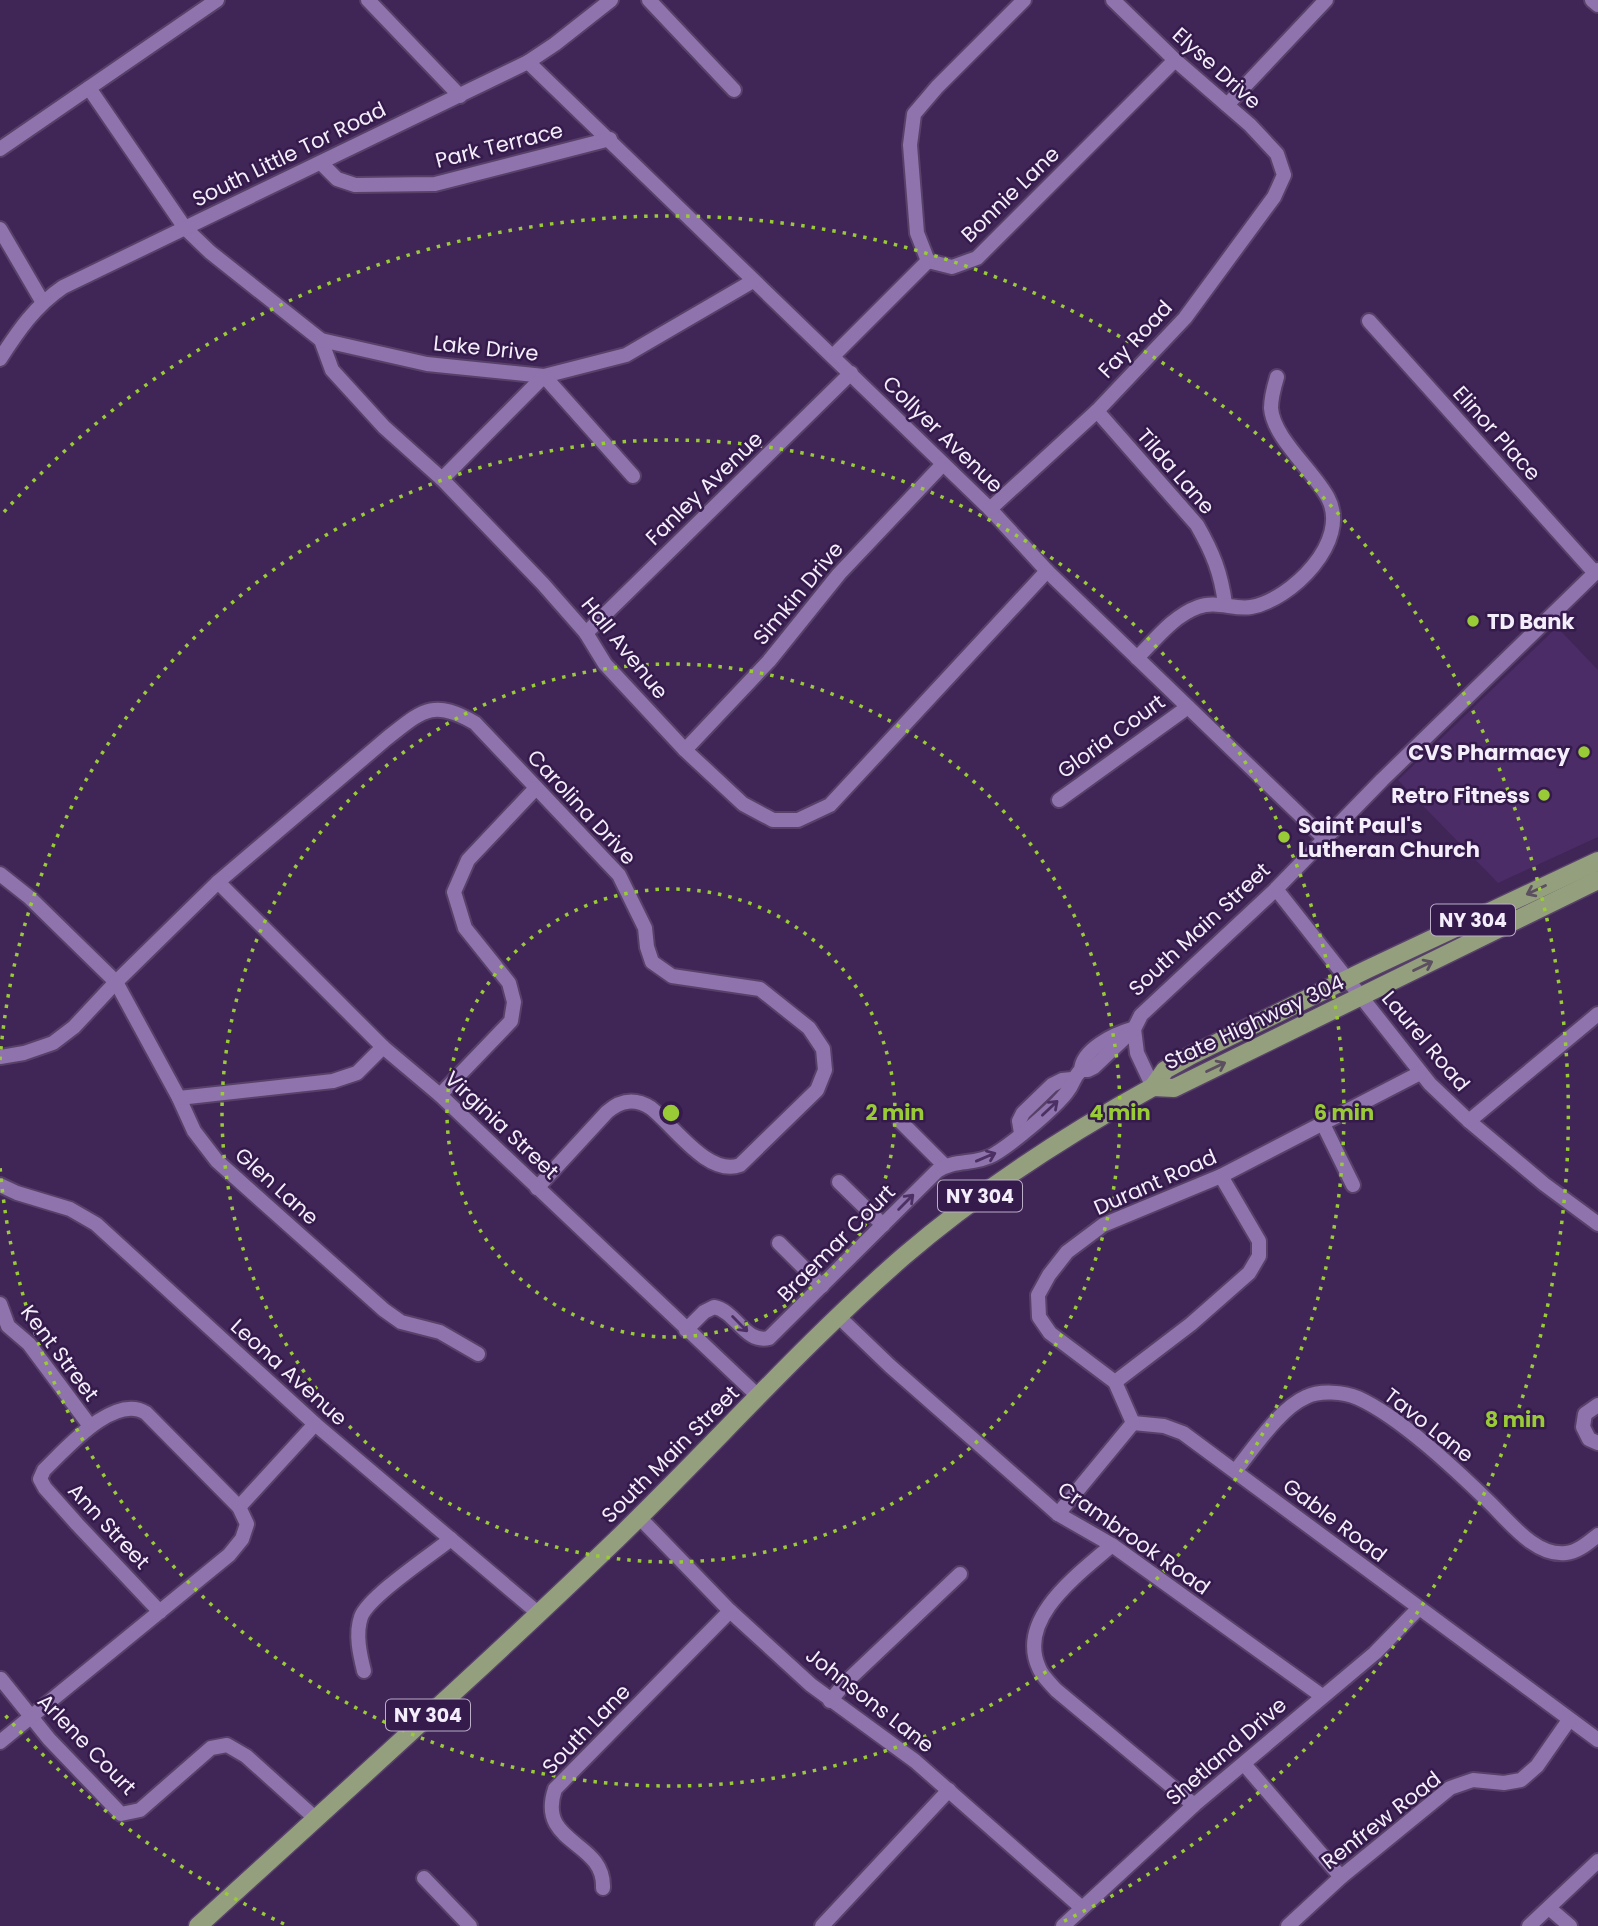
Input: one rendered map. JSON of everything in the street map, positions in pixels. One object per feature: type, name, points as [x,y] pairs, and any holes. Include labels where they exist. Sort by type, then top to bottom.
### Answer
[{"type":"main road","name":"State Highway 304","points":[[1153,1087],[1165,1070],[1348,979],[1598,861]]},
{"type":"main road","name":"State Highway 304","points":[[1153,1087],[1174,1088],[1598,880]]},
{"type":"main road","name":"South Main Street","points":[[198,1926],[538,1613],[639,1517],[839,1317],[904,1257],[977,1198],[1067,1136],[1153,1087]]},
{"type":"street","points":[[0,149],[217,0]]},
{"type":"street","points":[[368,0],[460,96]]},
{"type":"street","name":"South Little Tor Road","points":[[0,359],[24,322],[42,301],[75,281],[528,62],[611,0]]},
{"type":"street","points":[[649,0],[734,90]]},
{"type":"street","points":[[833,356],[928,261],[917,233],[910,145],[914,114],[1024,0]]},
{"type":"street","name":"Elyse Drive","points":[[1113,0],[1277,154],[1283,175]]},
{"type":"street","points":[[1227,105],[1326,0]]},
{"type":"street","points":[[1592,0],[1598,5]]},
{"type":"street","name":"Bonnie Lane","points":[[928,261],[952,267],[976,258],[1175,60]]},
{"type":"street","name":"Collyer Avenue","points":[[528,62],[851,373],[990,509],[1047,570],[1326,840]]},
{"type":"street","name":"Hall Avenue","points":[[89,88],[185,228],[210,252],[321,340],[332,370],[384,427],[442,480],[543,583],[586,632],[605,664],[685,750],[743,804],[773,820],[798,820],[830,805],[1047,570]]},
{"type":"street","name":"Park Terrace","points":[[321,163],[337,179],[355,185],[435,184],[610,139]]},
{"type":"street","name":"Fay Road","points":[[990,509],[1097,411],[1185,317],[1274,197],[1283,175]]},
{"type":"street","points":[[0,229],[42,301]]},
{"type":"street","name":"Lake Drive","points":[[321,340],[427,364],[544,376],[626,355],[753,281]]},
{"type":"street","name":"Elinor Place","points":[[1369,321],[1597,571]]},
{"type":"street","name":"Fanley Avenue","points":[[586,632],[851,373]]},
{"type":"street","points":[[442,480],[544,376],[633,477]]},
{"type":"street","points":[[1137,658],[1178,617],[1200,606],[1225,604],[1248,608],[1271,601],[1295,585],[1317,562],[1331,534],[1331,505],[1320,483],[1278,428],[1271,411],[1277,377]]},
{"type":"street","name":"Tilda Lane","points":[[1097,411],[1197,525],[1221,574],[1225,604]]},
{"type":"street","name":"Simkin Drive","points":[[685,750],[769,661],[839,574],[943,464]]},
{"type":"street","name":"South Main Street","points":[[1153,1087],[1137,1053],[1134,1029],[1141,1015],[1276,889],[1382,780],[1597,571]]},
{"type":"street","name":"Gloria Court","points":[[1059,800],[1188,707]]},
{"type":"street","name":"Carolina Drive","points":[[0,1057],[24,1053],[53,1043],[74,1027],[218,882],[386,739],[430,709],[453,710],[475,723],[619,875],[646,928],[647,947],[652,962],[672,976],[760,989],[809,1028],[823,1049],[825,1070],[817,1090],[740,1165],[724,1168],[711,1163],[655,1111],[640,1103],[628,1101],[607,1112],[537,1188]]},
{"type":"street","points":[[440,1095],[511,1021],[514,1002],[509,983],[465,928],[454,892],[468,860],[536,788]]},
{"type":"street","name":"Glen Lane","points":[[0,874],[29,897],[116,982],[194,1131],[217,1161],[384,1310],[401,1322],[440,1332],[478,1354]]},
{"type":"street","name":"Virginia Street","points":[[218,882],[383,1047],[440,1095],[759,1397]]},
{"type":"street","name":"Laurel Road","points":[[1276,889],[1420,1073],[1469,1121],[1544,1184],[1598,1224]]},
{"type":"street","points":[[1469,1121],[1598,1014]]},
{"type":"street","name":"South Main Street","points":[[945,1166],[988,1158],[1066,1093],[1083,1060],[1105,1040],[1134,1029]]},
{"type":"street","points":[[179,1098],[333,1082],[357,1073],[383,1047]]},
{"type":"street","name":"Durant Road","points":[[1133,1423],[1115,1382],[1050,1333],[1039,1317],[1038,1295],[1067,1252],[1103,1225],[1221,1176],[1420,1073]]},
{"type":"street","points":[[900,1121],[945,1166]]},
{"type":"street","points":[[1323,1124],[1353,1185]]},
{"type":"street","name":"Braemar Court","points":[[686,1330],[704,1312],[715,1307],[728,1313],[753,1337],[765,1339],[775,1333],[945,1166]]},
{"type":"street","points":[[1115,1382],[1191,1324],[1240,1282],[1259,1256],[1259,1241],[1221,1176]]},
{"type":"street","points":[[839,1182],[883,1226]]},
{"type":"street","name":"Leona Avenue","points":[[0,1185],[70,1209],[96,1224],[315,1424],[538,1613]]},
{"type":"street","points":[[779,1243],[822,1286]]},
{"type":"street","name":"Kent Street","points":[[0,1304],[4,1331],[29,1344],[90,1426]]},
{"type":"street","name":"Crambrook Road","points":[[839,1317],[1058,1514],[1112,1545],[1322,1696]]},
{"type":"street","name":"Tavo Lane","points":[[1236,1470],[1286,1411],[1306,1396],[1332,1392],[1357,1398],[1394,1420],[1458,1472],[1528,1539],[1547,1551],[1566,1553],[1585,1546],[1598,1535]]},
{"type":"street","points":[[1598,1405],[1586,1414],[1583,1427],[1589,1439],[1598,1443]]},
{"type":"street","name":"Ann Street","points":[[160,1612],[45,1488],[40,1479],[44,1470],[90,1426],[117,1411],[138,1408],[239,1507]]},
{"type":"street","points":[[1058,1514],[1133,1423]]},
{"type":"street","name":"Gable Road","points":[[1133,1423],[1164,1426],[1183,1433],[1598,1740]]},
{"type":"street","points":[[0,1742],[229,1555],[242,1539],[247,1524],[239,1507],[315,1424]]},
{"type":"street","name":"Johnsons Lane","points":[[639,1517],[730,1611],[830,1700],[915,1761],[1082,1908]]},
{"type":"street","points":[[364,1671],[358,1651],[360,1618],[370,1603],[451,1539]]},
{"type":"street","points":[[1112,1545],[1064,1586],[1043,1617],[1037,1628],[1033,1649],[1039,1670],[1056,1690],[1194,1805]]},
{"type":"street","points":[[830,1700],[960,1573]]},
{"type":"street","name":"Shetland Drive","points":[[1063,1926],[1194,1805],[1375,1653],[1418,1609]]},
{"type":"street","name":"South Lane","points":[[603,1888],[603,1875],[597,1864],[558,1828],[551,1817],[550,1803],[555,1789],[730,1611]]},
{"type":"street","name":"Arlene Court","points":[[1,1679],[30,1717],[121,1814],[140,1810],[211,1748],[227,1745],[246,1756],[315,1818]]},
{"type":"street","name":"Renfrew Road","points":[[1287,1926],[1341,1877],[1450,1788],[1473,1780],[1504,1783],[1521,1780],[1537,1766],[1569,1720]]},
{"type":"street","points":[[1244,1764],[1341,1877]]},
{"type":"street","points":[[822,1926],[949,1790]]},
{"type":"street","points":[[1529,1926],[1598,1861]]},
{"type":"street","points":[[424,1878],[470,1926]]},
{"type":"street","points":[[1549,1908],[1570,1926]]},
{"type":"shaded area","points":[[1557,627],[1598,670],[1598,837],[1498,883],[1398,780]]},
{"type":"place","name":"TD Bank","points":[[1473,621]]},
{"type":"place","name":"CVS Pharmacy","points":[[1584,752]]},
{"type":"place","name":"Retro Fitness","points":[[1544,795]]},
{"type":"place","name":"Saint Paul's Lutheran Church","points":[[1284,837]]}]
